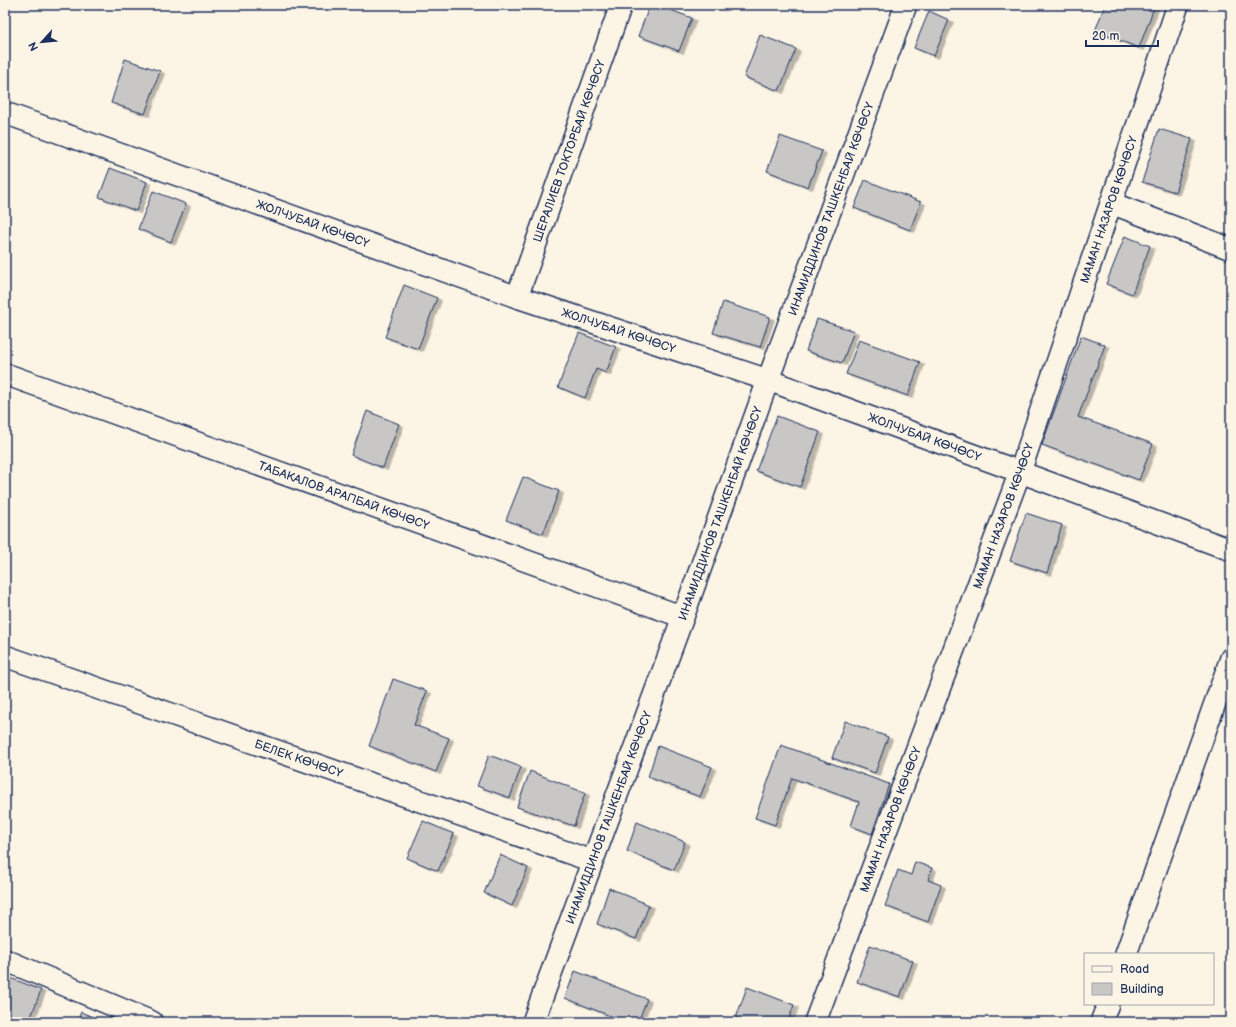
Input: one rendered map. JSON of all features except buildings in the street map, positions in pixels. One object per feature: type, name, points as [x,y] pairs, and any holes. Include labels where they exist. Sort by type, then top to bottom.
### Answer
[{"type":"street","name":"ШЕРАЛИЕВ ТОКТОРБАЙ КӨЧӨСҮ","points":[[517,297],[621,5]]},
{"type":"street","name":"ИНАМИДДИНОВ ТАШКЕНБАЙ КӨЧӨСҮ","points":[[533,1022],[683,617],[768,380],[906,5]]},
{"type":"street","name":"МАМАН НАЗАРОВ КӨЧӨСҮ","points":[[815,1022],[1020,472],[1178,5]]},
{"type":"street","name":"ЖОЛЧУБАЙ КӨЧӨСҮ","points":[[5,113],[517,297],[768,380],[1231,550]]},
{"type":"street","points":[[1111,203],[1231,249]]},
{"type":"street","name":"ТАБАКАЛОВ АРАПБАЙ КӨЧӨСҮ","points":[[5,374],[683,617]]},
{"type":"street","name":"БЕЛЕК КӨЧӨСҮ","points":[[5,656],[592,861]]},
{"type":"street","points":[[1126,953],[1231,658]]},
{"type":"street","points":[[5,960],[152,1022]]},
{"type":"street","points":[[1102,1022],[1108,1005]]}]
